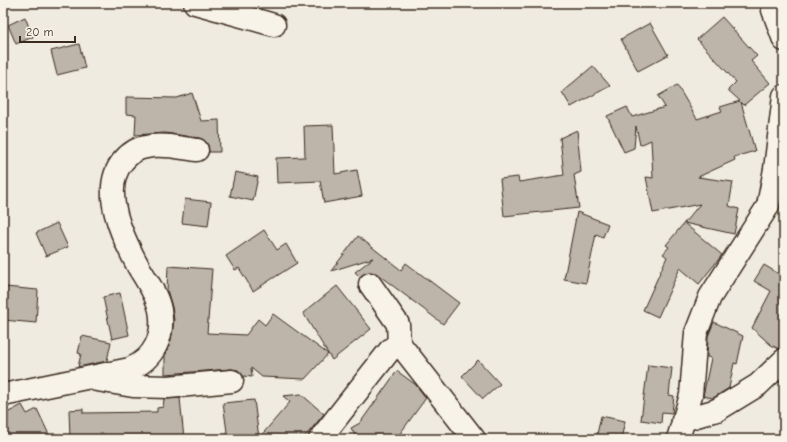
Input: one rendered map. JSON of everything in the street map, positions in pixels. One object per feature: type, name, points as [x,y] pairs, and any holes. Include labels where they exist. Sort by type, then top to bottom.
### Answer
[{"type":"street","points":[[195,3],[274,24]]},
{"type":"street","points":[[774,3],[773,10],[784,40]]},
{"type":"street","points":[[680,430],[691,395],[696,333],[704,312],[710,297],[768,206],[775,169],[784,96]]},
{"type":"street","points":[[3,395],[130,369],[139,365],[154,351],[161,331],[162,319],[156,297],[138,266],[116,214],[113,200],[113,187],[120,165],[134,151],[154,145],[198,150]]},
{"type":"street","points":[[370,284],[398,324],[399,343],[474,439]]},
{"type":"street","points":[[320,439],[390,350],[399,343]]},
{"type":"street","points":[[680,430],[758,385],[784,360]]},
{"type":"street","points":[[85,379],[134,386],[168,386],[232,381]]},
{"type":"building","points":[[25,17],[33,37],[16,44],[8,25]]},
{"type":"building","points":[[722,17],[757,56],[751,61],[770,83],[744,105],[741,102],[755,151],[734,157],[735,160],[698,177],[733,182],[729,206],[739,209],[734,234],[684,223],[700,204],[653,213],[646,177],[653,178],[651,140],[640,145],[636,126],[634,148],[624,152],[607,116],[627,107],[632,117],[665,107],[658,96],[677,85],[697,119],[722,111],[720,107],[740,101],[728,90],[736,82],[697,39]]},
{"type":"building","points":[[650,23],[668,55],[638,71],[621,39]]},
{"type":"building","points":[[79,44],[85,68],[57,75],[51,51]]},
{"type":"building","points":[[593,66],[610,86],[571,107],[562,92]]},
{"type":"building","points":[[192,93],[201,121],[219,120],[220,152],[209,152],[208,145],[204,140],[199,138],[165,133],[135,135],[136,115],[126,114],[126,97],[177,98]]},
{"type":"building","points":[[333,125],[335,174],[357,170],[362,196],[324,203],[320,181],[277,183],[276,158],[305,157],[304,126]]},
{"type":"building","points":[[577,130],[581,172],[574,175],[579,208],[504,216],[500,179],[518,177],[519,182],[564,175],[560,138]]},
{"type":"building","points":[[235,172],[258,177],[253,201],[230,196]]},
{"type":"building","points":[[185,199],[211,202],[208,226],[182,223]]},
{"type":"building","points":[[577,212],[608,224],[603,237],[596,234],[586,283],[564,279]]},
{"type":"building","points":[[57,223],[68,247],[46,256],[36,233]]},
{"type":"building","points":[[684,223],[722,255],[699,284],[680,268],[658,317],[643,310],[667,257],[663,254],[669,247],[666,245]]},
{"type":"building","points":[[264,230],[277,250],[286,244],[297,263],[253,291],[239,268],[235,270],[226,256]]},
{"type":"building","points":[[358,236],[401,270],[406,263],[459,303],[443,324],[376,273],[369,272],[360,277],[355,272],[373,258],[331,271]]},
{"type":"building","points":[[764,265],[779,274],[784,265],[784,348],[779,349],[771,345],[752,328],[771,291],[754,281]]},
{"type":"building","points":[[168,266],[212,269],[207,333],[246,335],[258,319],[265,325],[273,314],[328,354],[305,379],[262,377],[251,368],[252,377],[243,376],[238,370],[231,369],[165,374],[165,354],[171,340],[174,320],[167,290]]},
{"type":"building","points":[[337,286],[371,329],[332,360],[303,313]]},
{"type":"building","points":[[5,287],[38,290],[36,323],[3,320]]},
{"type":"building","points":[[120,293],[129,335],[112,339],[103,297]]},
{"type":"building","points":[[714,322],[743,336],[737,364],[734,363],[729,388],[713,398],[703,396],[711,358],[707,357],[708,336]]},
{"type":"building","points":[[82,336],[111,342],[107,361],[78,367],[81,354],[78,353]]},
{"type":"building","points":[[478,360],[500,384],[483,399],[462,376]]},
{"type":"building","points":[[648,365],[672,368],[669,395],[674,396],[672,413],[662,412],[661,423],[641,420]]},
{"type":"building","points":[[397,371],[416,385],[426,398],[396,439],[357,439],[351,428],[360,423]]},
{"type":"building","points":[[301,394],[324,414],[303,439],[228,439],[223,403],[254,400],[259,438],[290,402],[283,396]]},
{"type":"building","points":[[180,398],[184,439],[70,439],[69,410],[83,409],[83,413],[157,412],[157,408],[163,407],[164,399]]},
{"type":"building","points":[[22,405],[27,414],[37,409],[51,439],[3,439],[3,415]]},
{"type":"building","points":[[601,416],[625,421],[621,439],[596,439]]}]
